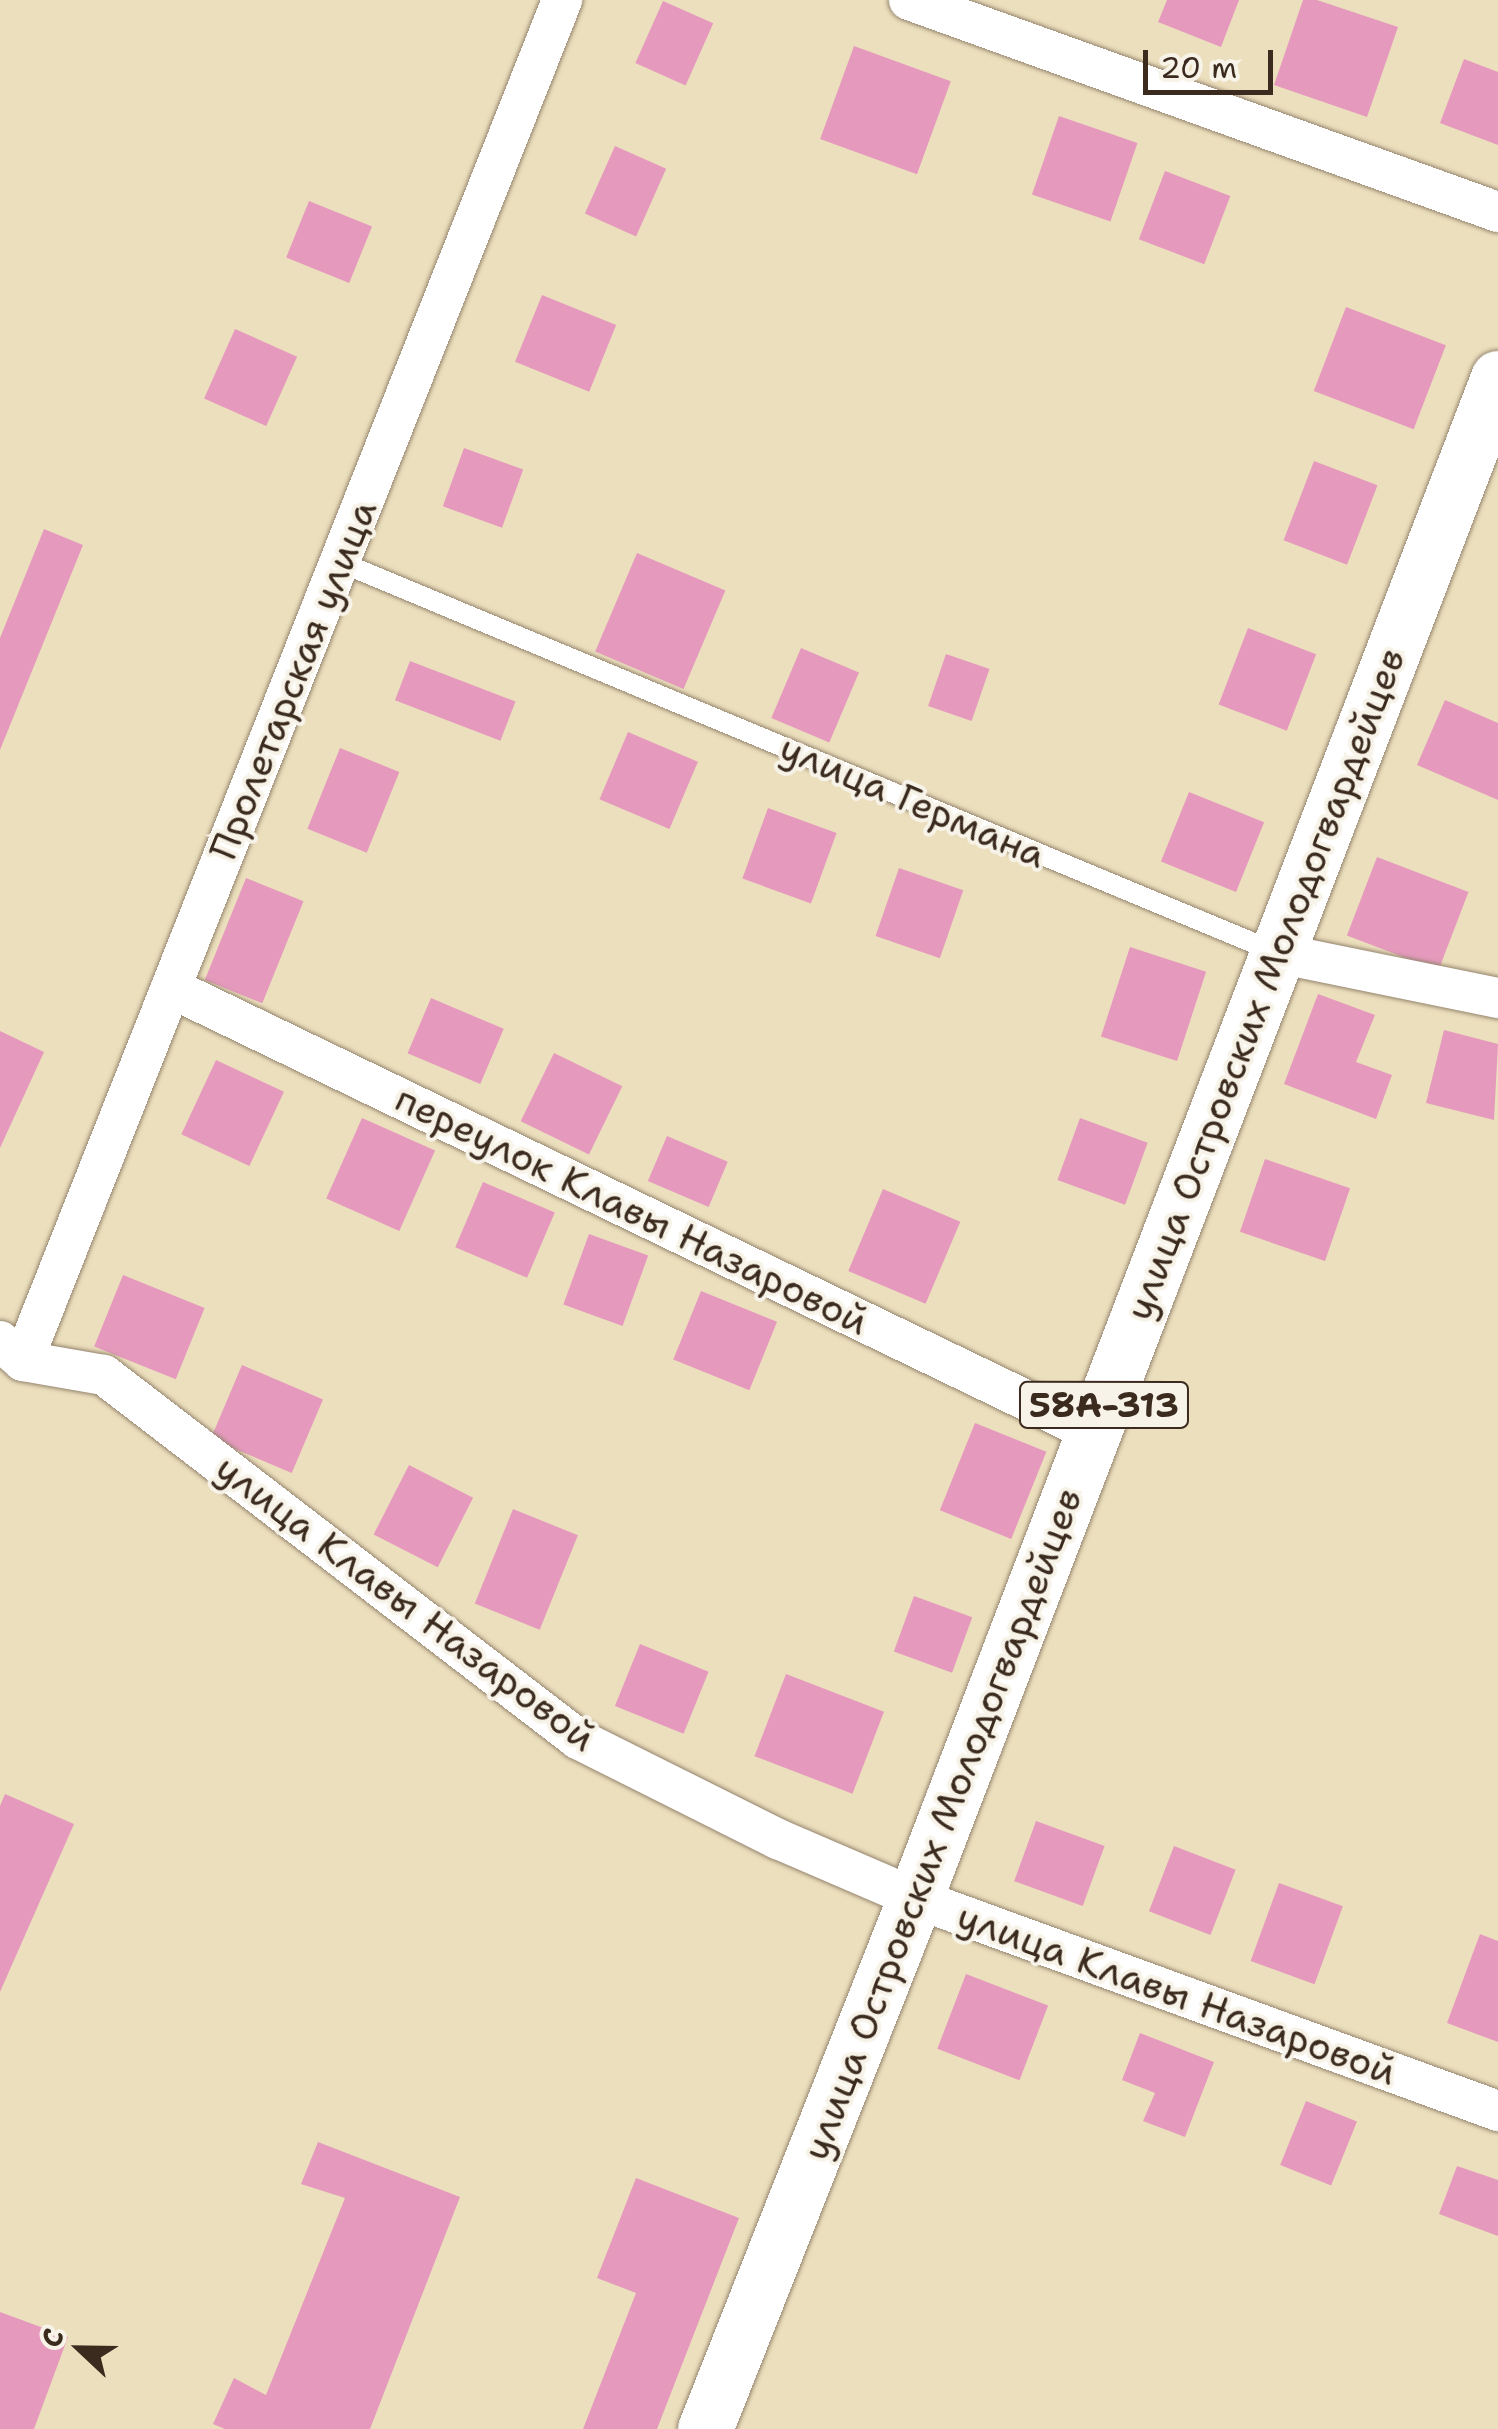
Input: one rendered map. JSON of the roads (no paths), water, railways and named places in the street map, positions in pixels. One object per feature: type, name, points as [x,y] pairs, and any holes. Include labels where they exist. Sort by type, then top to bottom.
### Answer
[{"type":"main road","name":"улица Островских Молодогвардейцев","points":[[705,2429],[915,1898],[1498,378]]},
{"type":"street","name":"Пролетарская улица","points":[[12,1351],[171,988],[562,0]]},
{"type":"street","points":[[909,0],[1498,212]]},
{"type":"street","name":"улица Германа","points":[[1277,953],[1498,998]]},
{"type":"street","name":"переулок Клавы Назаровой","points":[[171,988],[1094,1432]]},
{"type":"street","name":"улица Клавы Назаровой","points":[[12,1351],[104,1374],[578,1739],[778,1840],[915,1898],[1498,2111]]},
{"type":"lane","name":"улица Германа","points":[[340,562],[1277,953]]}]
